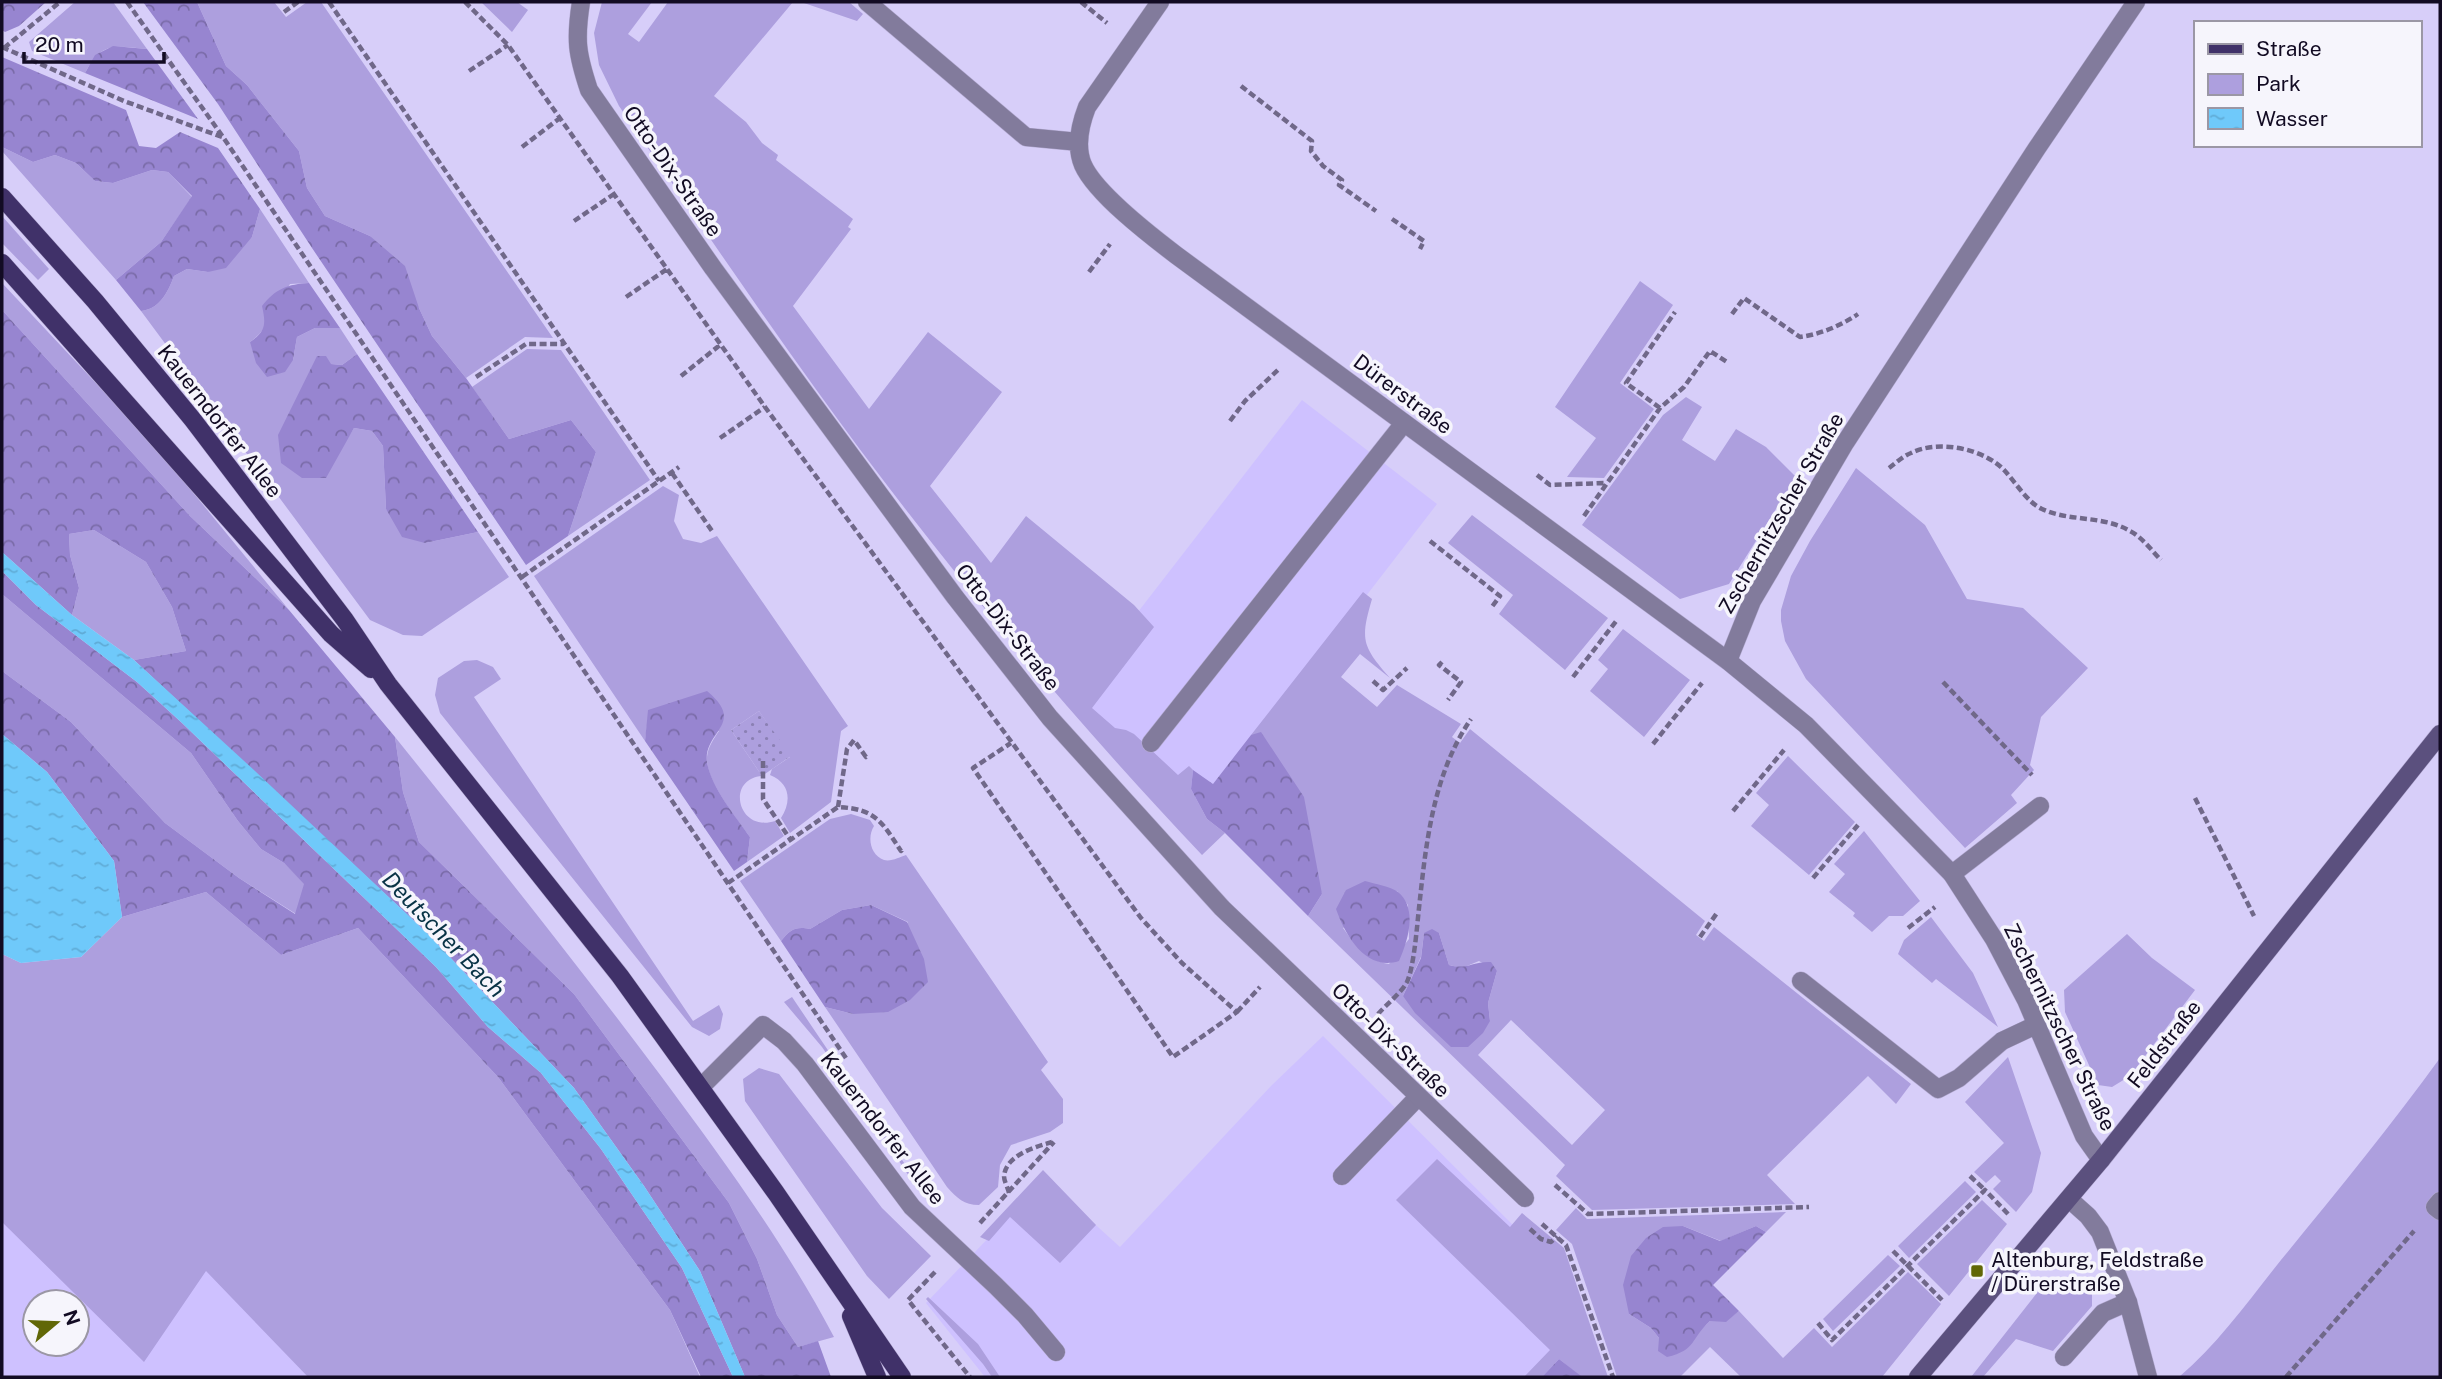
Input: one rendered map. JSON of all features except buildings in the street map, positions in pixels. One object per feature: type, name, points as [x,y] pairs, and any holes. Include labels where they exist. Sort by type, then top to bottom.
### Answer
[{"type":"main road","name":"Kauerndorfer Allee","points":[[2,197],[94,300],[193,420],[345,620],[388,684],[620,976],[701,1087],[902,1377]]},
{"type":"main road","name":"Kauerndorfer Allee","points":[[2,263],[331,634],[388,684]]},
{"type":"main road","name":"Kauerndorfer Allee","points":[[837,1283],[877,1377]]},
{"type":"street","name":"Otto-Dix-Straße","points":[[581,2],[576,31],[578,57],[589,90],[713,268],[955,597],[1050,718],[1222,908],[1525,1198]]},
{"type":"street","points":[[867,2],[1026,137],[1079,142],[1081,123],[1087,107],[1160,2]]},
{"type":"street","name":"Zschernitzscher Straße","points":[[2101,1160],[2084,1136],[2026,1000],[1994,939],[1952,874],[1806,725],[1725,659],[1752,601],[1849,438],[2037,148],[2136,2]]},
{"type":"street","name":"Dürerstraße","points":[[1079,142],[1083,164],[1093,181],[1129,218],[1725,659]]},
{"type":"street","points":[[1151,743],[1404,423]]},
{"type":"street","name":"Feldstraße","points":[[1918,1377],[2101,1160],[2440,734]]},
{"type":"street","points":[[1952,874],[2040,806]]},
{"type":"street","points":[[1801,981],[1938,1089],[1959,1078],[2003,1041],[2036,1025]]},
{"type":"street","name":"Kauerndorfer Allee","points":[[701,1087],[763,1025],[784,1041],[805,1064],[912,1208],[1025,1315],[1056,1352]]},
{"type":"street","points":[[1342,1176],[1418,1097]]},
{"type":"street","points":[[2069,1199],[2088,1216],[2100,1232],[2127,1302],[2148,1377]]},
{"type":"street","points":[[2064,1357],[2103,1313],[2127,1302]]},
{"type":"path","points":[[60,2],[3,48],[124,101],[223,138]]},
{"type":"path","points":[[127,2],[223,138],[522,577],[852,1067]]},
{"type":"path","points":[[284,12],[298,2]]},
{"type":"path","points":[[329,2],[659,481]]},
{"type":"path","points":[[465,2],[508,45],[720,345],[1141,918],[1182,964],[1237,1012],[1173,1056],[974,768],[1011,743]]},
{"type":"path","points":[[469,71],[508,45]]},
{"type":"path","points":[[1241,86],[1312,141],[1311,151],[1323,166],[1342,180],[1339,185],[1376,211]]},
{"type":"path","points":[[522,147],[560,118]]},
{"type":"path","points":[[573,221],[614,194]]},
{"type":"path","points":[[1392,219],[1424,241],[1420,249]]},
{"type":"path","points":[[626,297],[667,269]]},
{"type":"path","points":[[1732,314],[1744,298],[1800,337],[1816,335],[1845,323],[1858,314]]},
{"type":"path","points":[[1660,408],[1626,383],[1675,312]]},
{"type":"path","points":[[476,377],[526,344],[564,344]]},
{"type":"path","points":[[681,376],[720,345]]},
{"type":"path","points":[[1230,421],[1245,401],[1303,347]]},
{"type":"path","points":[[1565,542],[1660,408],[1684,387],[1710,351],[1727,362]]},
{"type":"path","points":[[720,438],[765,407]]},
{"type":"path","points":[[1889,468],[1911,452],[1931,447],[1965,449],[1988,456],[2003,468],[2039,508],[2058,515],[2099,520],[2131,531],[2161,560]]},
{"type":"path","points":[[522,577],[679,467]]},
{"type":"path","points":[[672,472],[713,530]]},
{"type":"path","points":[[1537,475],[1550,485],[1607,483]]},
{"type":"path","points":[[1430,541],[1500,596],[1491,608]]},
{"type":"path","points":[[1573,677],[1637,595]]},
{"type":"path","points":[[1653,744],[1725,659]]},
{"type":"path","points":[[1442,662],[1439,665],[1461,682],[1448,701]]},
{"type":"path","points":[[1373,681],[1383,690],[1407,668]]},
{"type":"path","points":[[1944,682],[2033,776]]},
{"type":"path","points":[[1356,1038],[1407,982],[1431,825],[1441,781],[1454,744],[1471,719]]},
{"type":"path","points":[[1733,811],[1806,725]]},
{"type":"path","points":[[838,807],[847,749],[854,740],[866,757],[868,755]]},
{"type":"path","points":[[763,761],[764,799],[790,839]]},
{"type":"path","points":[[2195,798],[2253,916],[2279,936]]},
{"type":"path","points":[[1812,878],[1881,799]]},
{"type":"path","points":[[728,883],[838,807],[879,818],[901,851],[903,849]]},
{"type":"path","points":[[1700,937],[1717,913]]},
{"type":"path","points":[[970,1377],[908,1300],[1009,1194],[1055,1142],[1031,1148],[1009,1165],[1004,1177],[1009,1194]]},
{"type":"path","points":[[1970,1176],[2033,1241]]},
{"type":"path","points":[[1818,1323],[1832,1340],[1985,1190]]},
{"type":"path","points":[[2286,1377],[2439,1206]]},
{"type":"path","points":[[1582,1208],[1588,1214],[1809,1207]]},
{"type":"path","points":[[973,1220],[980,1223]]},
{"type":"path","points":[[1560,1239],[1566,1245],[1613,1377]]},
{"type":"path","points":[[1893,1251],[1964,1322]]},
{"type":"shaded area","points":[[1302,400],[1437,504],[1201,810],[1066,705]]},
{"type":"shaded area","points":[[1323,1036],[1548,1260],[1581,1340],[1545,1377],[985,1377],[926,1303],[1045,1179],[1120,1247],[1271,1086]]},
{"type":"shaded area","points":[[2,1056],[308,1377],[2,1377]]},
{"type":"green space","points":[[2,2],[46,2],[19,26],[5,32],[2,30]]},
{"type":"green space","points":[[75,2],[113,2],[147,49],[110,48],[97,55],[85,73],[32,51],[29,42]]},
{"type":"green space","points":[[143,2],[197,2],[226,66],[247,85],[299,151],[307,188],[325,216],[370,236],[405,266],[432,336],[509,439],[571,420],[596,452],[568,536],[526,565],[218,104]]},
{"type":"green space","points":[[197,2],[274,2],[286,17],[307,2],[321,2],[553,338],[525,337],[466,378],[432,336],[419,308],[370,236],[325,216],[307,188],[299,151],[247,85],[226,66]]},
{"type":"green space","points":[[481,2],[517,2],[528,10],[512,32]]},
{"type":"green space","points":[[602,2],[652,2],[628,34],[639,42],[668,2],[793,2],[714,96],[746,122],[762,143],[778,155],[776,160],[853,219],[848,227],[851,229],[793,306],[869,409],[928,332],[1002,392],[930,486],[991,563],[1026,516],[1134,605],[1154,627],[1092,708],[1115,728],[1134,734],[1178,775],[1189,766],[1193,770],[1191,789],[1207,819],[1225,833],[1202,855],[1099,743],[1001,628],[860,449],[765,318],[619,106],[599,65],[594,33]]},
{"type":"green space","points":[[801,2],[849,2],[863,14],[857,21]]},
{"type":"green space","points":[[113,46],[147,49],[198,119],[85,73],[95,55]]},
{"type":"green space","points":[[2,57],[126,110],[139,146],[156,148],[180,132],[218,148],[260,209],[252,237],[226,268],[208,272],[187,269],[174,276],[166,294],[158,303],[141,311],[116,280],[161,242],[192,196],[168,172],[152,170],[113,183],[95,181],[76,163],[55,155],[33,162],[2,147]]},
{"type":"green space","points":[[2,147],[33,162],[55,155],[76,163],[95,181],[113,183],[152,170],[168,172],[192,197],[161,242],[116,280],[2,151]]},
{"type":"green space","points":[[260,209],[309,283],[290,284],[268,323],[250,342],[293,360],[297,337],[315,328],[340,328],[357,354],[342,365],[331,364],[341,449],[354,428],[372,431],[383,446],[386,509],[425,543],[478,532],[509,577],[422,636],[403,635],[370,620],[141,311],[158,303],[166,294],[174,276],[187,269],[208,272],[252,237]]},
{"type":"green space","points":[[2,216],[49,269],[38,280],[2,243]]},
{"type":"green space","points":[[1640,281],[1673,305],[1620,383],[1654,409],[1604,478],[1567,477],[1596,438],[1555,407]]},
{"type":"green space","points":[[2,283],[155,446],[289,610],[190,516],[2,310]]},
{"type":"green space","points":[[309,283],[340,328],[315,328],[297,337],[293,360],[285,372],[267,377],[256,363],[250,342],[264,327],[262,306],[282,288]]},
{"type":"green space","points":[[2,310],[190,516],[289,610],[395,737],[403,792],[419,842],[574,994],[729,1203],[757,1259],[777,1315],[798,1347],[818,1341],[831,1377],[745,1377],[700,1271],[574,1088],[427,933],[134,660],[186,651],[172,607],[146,562],[94,530],[69,534],[70,555],[79,588],[72,615],[2,552]]},
{"type":"green space","points":[[527,349],[561,350],[650,480],[568,536],[596,452],[571,420],[509,439],[472,387]]},
{"type":"green space","points":[[357,354],[478,532],[425,543],[402,537],[386,509],[383,446],[372,431],[354,428],[326,478],[302,478],[281,463],[278,435],[317,356],[326,356],[331,364],[342,365]]},
{"type":"green space","points":[[1686,397],[1702,407],[1682,440],[1715,461],[1736,429],[1766,447],[1796,477],[1729,584],[1680,599],[1582,525],[1663,415]]},
{"type":"green space","points":[[1856,468],[1925,525],[1967,599],[2023,608],[2088,668],[2041,717],[2030,765],[2034,770],[2011,795],[2017,803],[1965,848],[1806,679],[1785,641],[1781,610],[1791,576]]},
{"type":"green space","points":[[663,486],[679,495],[674,521],[683,539],[701,543],[717,536],[848,726],[841,731],[831,802],[790,833],[781,818],[787,805],[787,793],[782,783],[770,775],[772,769],[790,757],[759,711],[731,730],[762,776],[750,779],[743,786],[740,795],[745,813],[762,823],[775,821],[784,836],[747,862],[750,837],[716,788],[708,766],[708,750],[719,731],[649,710],[645,741],[534,576]]},
{"type":"green space","points":[[1472,515],[1608,618],[1565,670],[1499,614],[1513,595],[1448,543]]},
{"type":"green space","points":[[94,530],[146,562],[172,607],[186,651],[134,660],[72,615],[79,588],[70,555],[69,534]]},
{"type":"green space","points":[[2,571],[36,605],[137,682],[181,722],[436,967],[488,1027],[541,1073],[601,1149],[682,1268],[733,1377],[701,1377],[670,1310],[498,1077],[358,928],[281,955],[206,892],[122,917],[114,861],[47,772],[2,734],[2,671],[71,722],[165,823],[239,878],[295,914],[304,884],[284,863],[261,849],[191,753],[2,594]]},
{"type":"green space","points":[[1363,592],[1372,599],[1366,624],[1366,642],[1374,658],[1390,678],[1360,654],[1341,677],[1377,707],[1397,685],[1461,724],[1452,737],[1460,743],[1470,729],[1705,921],[1696,935],[1704,941],[1714,927],[1911,1084],[1896,1104],[1868,1076],[1767,1175],[1795,1204],[1592,1210],[1556,1176],[1565,1165],[1308,916],[1322,894],[1251,735]],"holes":[[[1397,891],[1408,905],[1409,939],[1389,964],[1368,956],[1343,928]],[[1424,933],[1439,933],[1449,965],[1462,968],[1479,961],[1497,971],[1488,1003],[1490,1021],[1403,996],[1421,957]],[[1511,1020],[1605,1110],[1572,1145],[1478,1055]]]},
{"type":"green space","points":[[2,594],[191,753],[261,849],[284,863],[305,884],[296,914],[239,878],[165,823],[71,722],[2,671]]},
{"type":"green space","points":[[1623,629],[1690,680],[1644,737],[1590,691],[1608,669],[1598,660]]},
{"type":"green space","points":[[477,660],[493,667],[501,679],[474,697],[693,1021],[719,1005],[723,1014],[720,1029],[709,1036],[692,1027],[440,713],[435,695],[438,678],[464,661]]},
{"type":"green space","points":[[707,691],[718,702],[724,720],[707,751],[709,772],[750,837],[747,862],[734,871],[645,741],[648,710]]},
{"type":"green space","points":[[759,711],[791,756],[762,776],[731,730]]},
{"type":"green space","points":[[1261,732],[1304,797],[1322,894],[1308,916],[1225,833],[1207,819],[1191,789],[1193,770],[1213,784],[1251,735]]},
{"type":"green space","points":[[395,737],[563,948],[685,1108],[774,1236],[834,1337],[798,1347],[777,1315],[757,1259],[729,1203],[574,994],[419,842],[403,792]]},
{"type":"green space","points":[[1788,756],[1855,822],[1809,875],[1751,826],[1769,805],[1756,793]]},
{"type":"green space","points":[[851,814],[870,820],[874,826],[871,845],[879,858],[890,860],[906,855],[1048,1062],[1041,1070],[1063,1099],[1063,1123],[1050,1132],[1011,1145],[1000,1165],[998,1187],[979,1205],[961,1200],[947,1187],[825,1007],[853,1014],[908,922],[871,905],[842,910],[810,929],[793,930],[781,941],[740,881],[830,819]]},
{"type":"green space","points":[[1864,831],[1920,901],[1903,916],[1889,916],[1872,932],[1853,916],[1855,913],[1829,892],[1845,874],[1834,864]]},
{"type":"green space","points":[[1365,881],[1395,890],[1408,907],[1408,935],[1399,961],[1387,963],[1367,956],[1351,940],[1340,919],[1336,909],[1346,890]]},
{"type":"green space","points":[[206,892],[281,955],[358,928],[498,1077],[670,1310],[700,1377],[308,1377],[206,1271],[144,1362],[91,1310],[91,1288],[69,1288],[2,1222],[2,954],[21,963],[81,957],[122,917]]},
{"type":"green space","points":[[871,905],[907,922],[924,959],[928,982],[910,1000],[888,1012],[853,1014],[825,1007],[781,941],[793,930],[810,929],[842,910]]},
{"type":"green space","points":[[1931,917],[1973,973],[1998,1027],[1936,979],[1932,983],[1898,954],[1904,940]]},
{"type":"green space","points":[[1432,929],[1439,933],[1449,965],[1461,967],[1491,962],[1497,971],[1488,1003],[1490,1021],[1483,1033],[1468,1047],[1451,1047],[1415,1013],[1403,996],[1421,958],[1424,933]]},
{"type":"green space","points":[[2127,934],[2152,958],[2195,990],[2130,1076],[2112,1087],[2098,1085],[2065,1012],[2064,990]]},
{"type":"green space","points":[[792,997],[920,1188],[909,1176],[822,1047],[784,1002]]},
{"type":"green space","points":[[2008,1057],[2041,1153],[2032,1192],[2016,1212],[1993,1189],[2001,1181],[1995,1175],[1986,1183],[1974,1172],[2004,1143],[1965,1102]]},
{"type":"green space","points":[[2440,1058],[2440,1377],[2179,1377],[2233,1321]]},
{"type":"green space","points":[[759,1068],[779,1074],[882,1208],[931,1256],[889,1299],[867,1276],[745,1101],[743,1079]]},
{"type":"green space","points":[[1437,1159],[1510,1227],[1522,1213],[1564,1248],[1608,1377],[1581,1377],[1559,1359],[1542,1377],[1524,1377],[1550,1350],[1396,1200]]},
{"type":"green space","points":[[1043,1170],[1096,1225],[1060,1263],[1010,1217],[989,1241],[980,1237]]},
{"type":"green space","points":[[1965,1181],[1976,1192],[1909,1258],[1898,1246]]},
{"type":"green space","points":[[1982,1200],[2007,1224],[1949,1296],[1917,1264]]},
{"type":"green space","points":[[1576,1208],[1587,1219],[1786,1212],[1766,1232],[1756,1226],[1721,1241],[1683,1226],[1629,1314],[1651,1328],[1659,1338],[1698,1332],[1710,1321],[1726,1321],[1739,1311],[1783,1358],[1814,1328],[1832,1347],[1908,1272],[1941,1304],[1882,1377],[1741,1377],[1710,1347],[1680,1377],[1617,1377],[1572,1244],[1556,1230]]},
{"type":"green space","points":[[1683,1226],[1720,1241],[1756,1226],[1766,1232],[1713,1285],[1739,1311],[1726,1322],[1710,1321],[1689,1347],[1667,1357],[1658,1351],[1659,1338],[1651,1328],[1629,1314],[1623,1285],[1631,1256],[1646,1238],[1663,1227]]},
{"type":"green space","points":[[1888,1255],[1900,1266],[1833,1331],[1823,1319]]},
{"type":"green space","points":[[2069,1278],[2078,1281],[2092,1294],[2092,1306],[2053,1351],[2016,1339],[1983,1377],[1971,1377],[2044,1284],[2053,1279]]},
{"type":"green space","points":[[928,1297],[978,1344],[1000,1377],[992,1377],[926,1299]]},
{"type":"green space","points":[[1559,1359],[1581,1376],[1581,1377],[1542,1377]]},
{"type":"water","points":[[2,552],[72,615],[134,660],[255,771],[427,933],[574,1088],[700,1271],[745,1377],[733,1377],[682,1268],[601,1149],[541,1073],[488,1027],[436,967],[181,722],[137,682],[36,605],[2,571]]},
{"type":"water","points":[[2,734],[47,772],[114,861],[122,917],[81,957],[21,963],[2,954]]},
{"type":"place","name":"Altenburg, Feldstraße / Dürerstraße","points":[[1977,1271]]},
{"type":"water label","name":"Deutscher Bach","points":[[444,934]]}]
